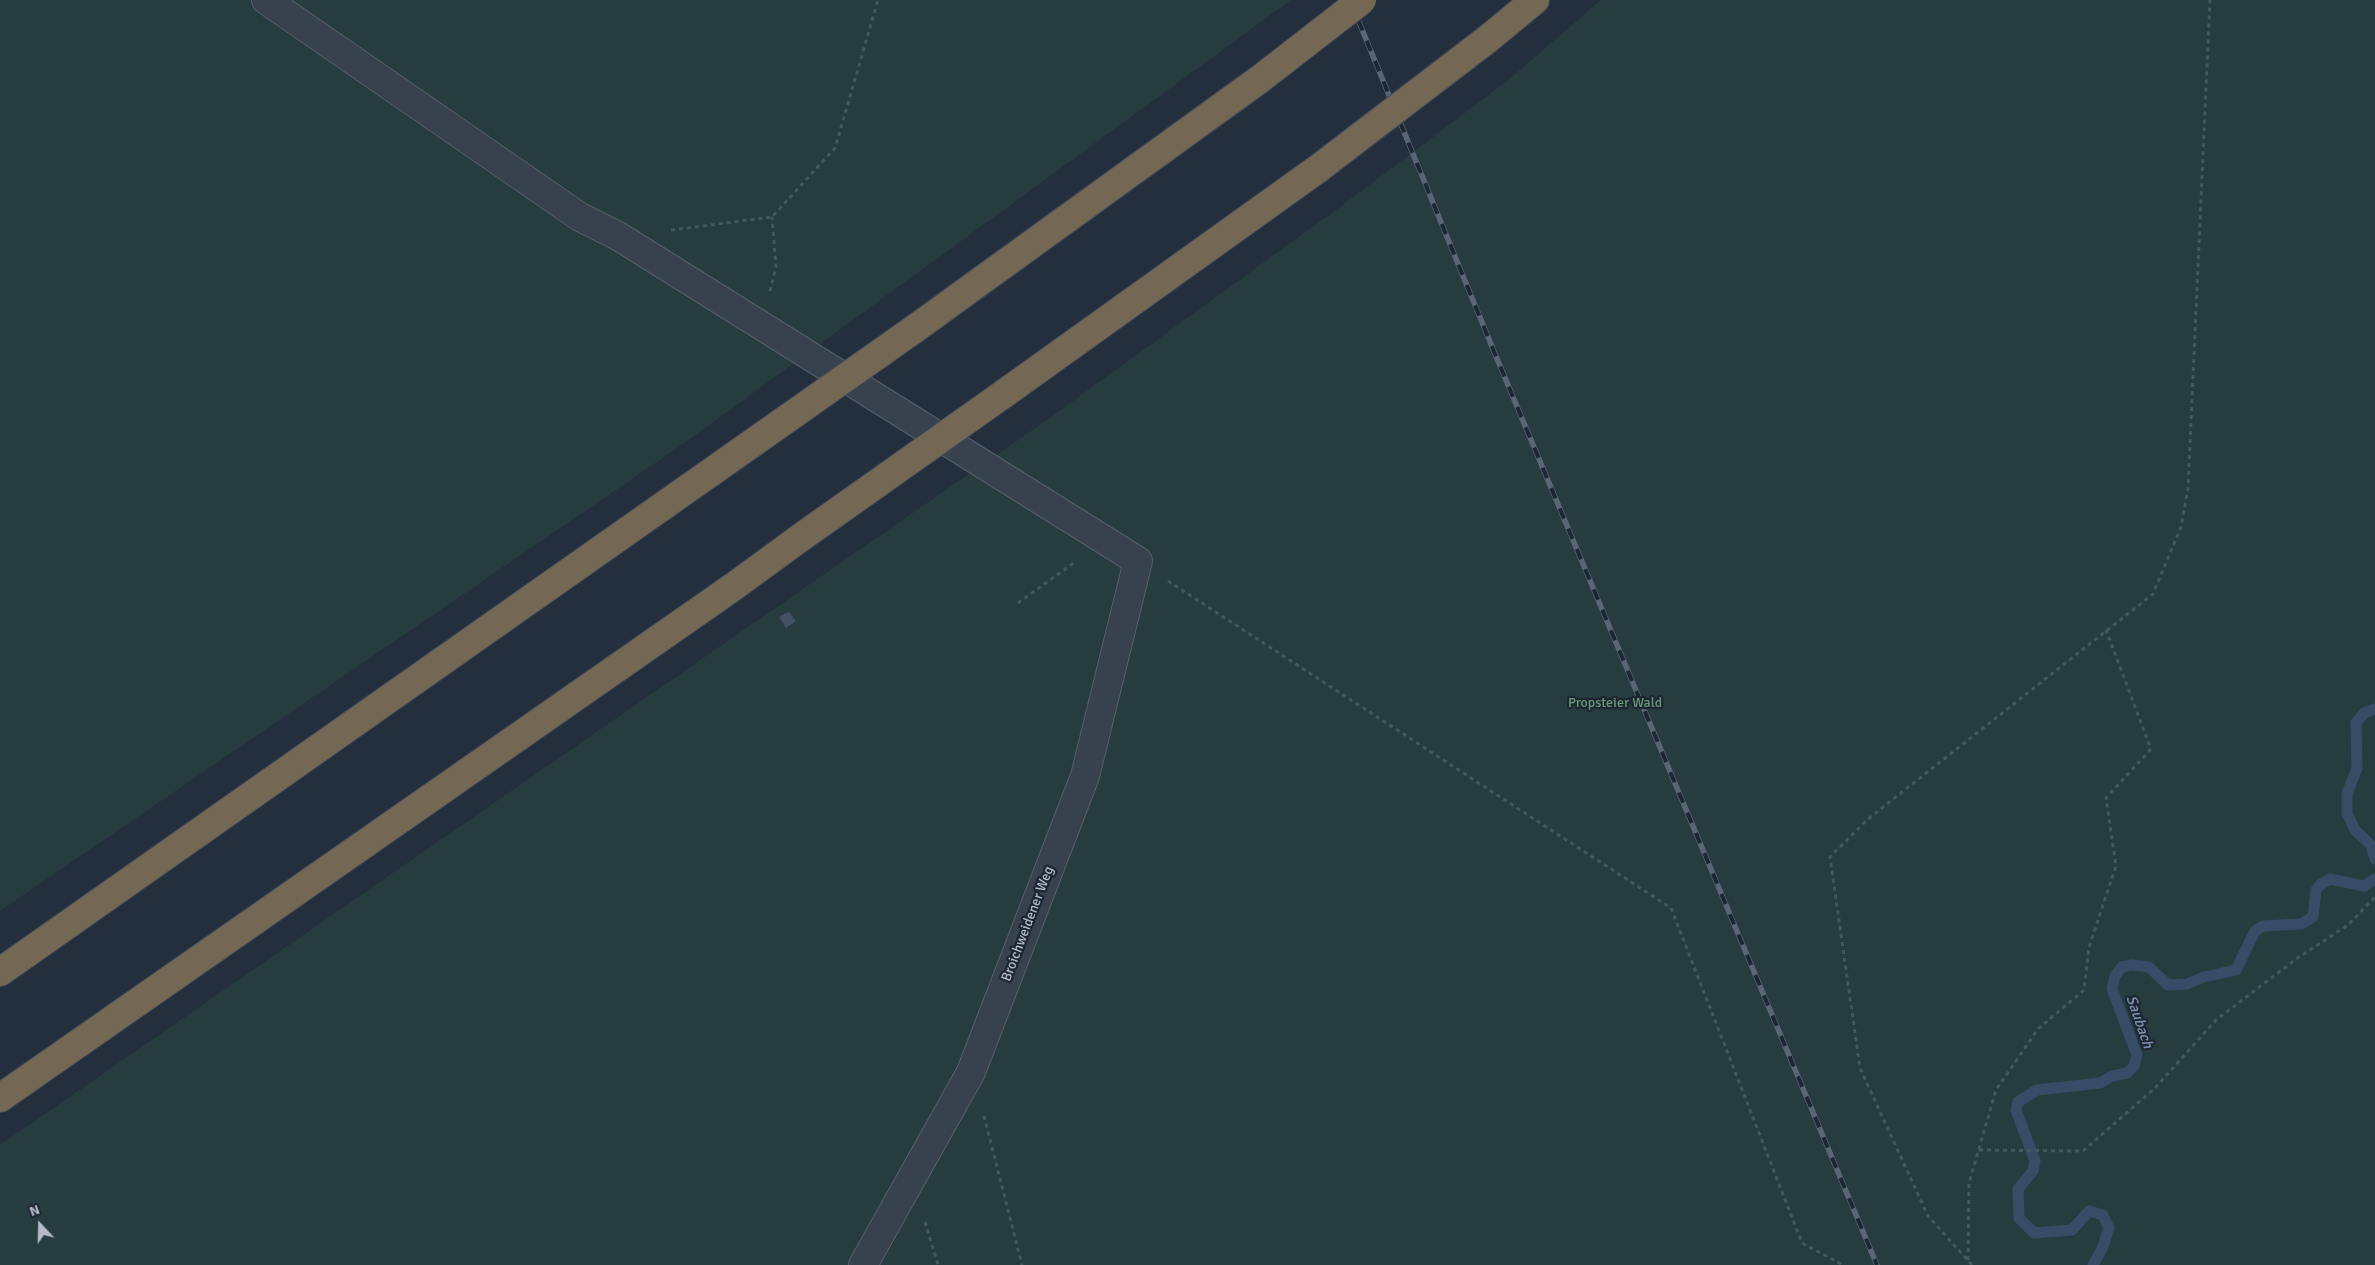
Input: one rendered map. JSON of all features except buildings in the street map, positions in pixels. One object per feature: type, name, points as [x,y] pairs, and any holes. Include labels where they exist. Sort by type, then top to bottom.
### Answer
[{"type":"highway","points":[[0,972],[913,330],[1260,79],[1362,0]]},
{"type":"highway","points":[[0,1098],[733,587],[1005,393],[1319,168],[1489,38],[1535,0]]},
{"type":"street","points":[[266,0],[580,217],[618,236],[1138,561]]},
{"type":"street","name":"Broichweidener Weg","points":[[863,1265],[971,1072],[1084,776],[1138,561]]},
{"type":"path","points":[[618,236],[772,218],[835,148],[878,0]]},
{"type":"path","points":[[1972,1265],[1928,1216],[1860,1068],[1830,857],[1868,819],[2153,594],[2181,527],[2188,488],[2210,0]]},
{"type":"path","points":[[762,326],[776,267],[772,218]]},
{"type":"path","points":[[1018,603],[1104,540]]},
{"type":"path","points":[[1138,561],[1671,908],[1802,1243],[1843,1265]]},
{"type":"path","points":[[1968,1260],[1969,1183],[1996,1090],[2038,1029],[2084,990],[2089,947],[2116,866],[2106,798],[2151,749],[2106,630]]},
{"type":"path","points":[[1979,1150],[2083,1151],[2155,1088],[2216,1020],[2300,957],[2348,925],[2375,897]]},
{"type":"path","points":[[971,1072],[985,1119],[1022,1265]]},
{"type":"green space","points":[[0,0],[1291,0],[686,442],[0,911]]},
{"type":"green space","name":"Propsteier Wald","points":[[1601,0],[2375,0],[2375,1265],[0,1265],[0,1145],[1044,422],[1344,204],[1507,81]]},
{"type":"waterway","name":"Saubach","points":[[2375,709],[2364,713],[2356,723],[2357,768],[2347,794],[2347,813],[2355,830],[2371,845],[2375,859]]},
{"type":"waterway","name":"Saubach","points":[[2093,1265],[2102,1249],[2109,1228],[2103,1215],[2089,1211],[2072,1230],[2034,1233],[2019,1218],[2018,1189],[2033,1171],[2035,1161],[2016,1110],[2018,1102],[2037,1090],[2100,1083],[2112,1076],[2127,1073],[2134,1066],[2137,1055],[2112,989],[2115,976],[2122,967],[2132,965],[2149,967],[2168,985],[2187,984],[2204,977],[2236,970],[2255,931],[2263,926],[2301,924],[2313,917],[2316,890],[2320,885],[2330,879],[2364,886],[2375,879]]},
{"type":"railway","points":[[1350,0],[1495,354],[1877,1265]]}]
